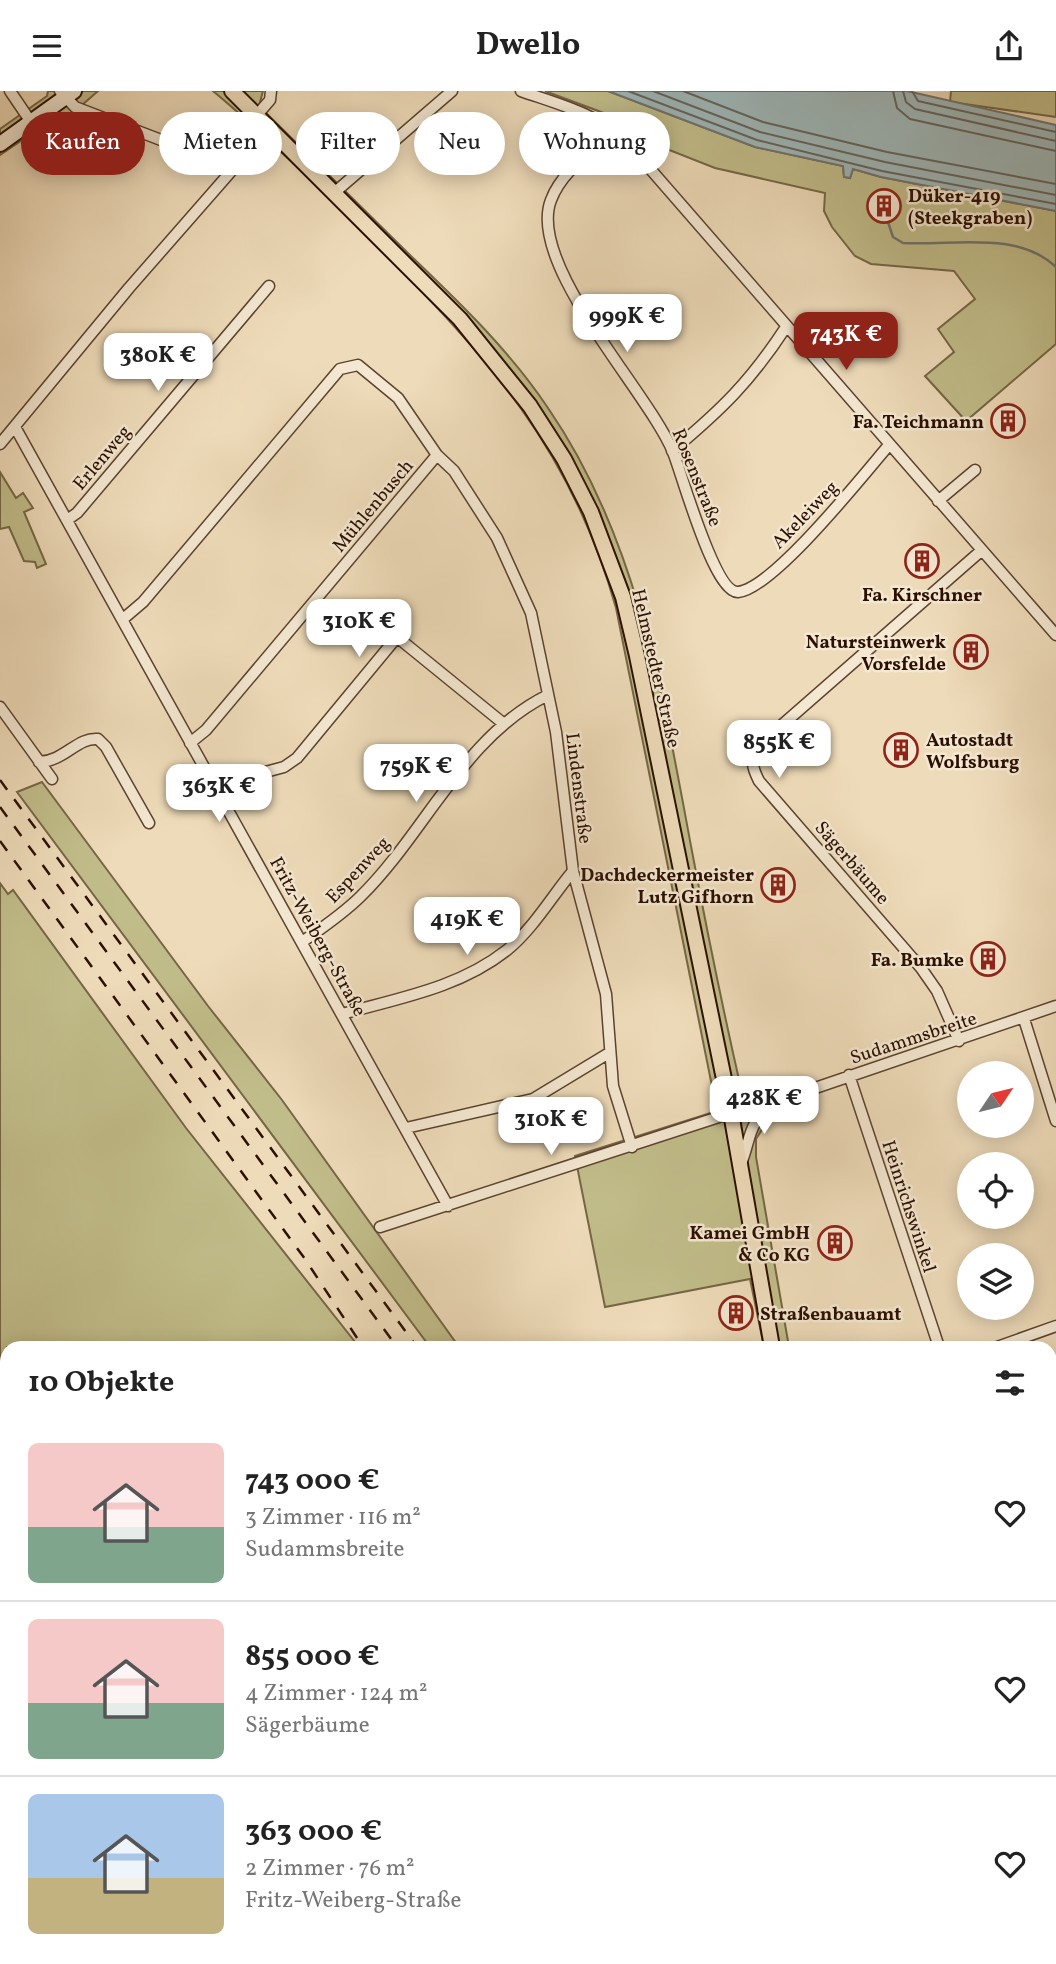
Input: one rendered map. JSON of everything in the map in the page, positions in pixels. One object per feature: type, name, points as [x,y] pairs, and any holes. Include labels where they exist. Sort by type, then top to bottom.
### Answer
[{"type":"main road","name":"Helmstedter Straße","points":[[232,91],[254,112]]},
{"type":"main road","points":[[43,112],[66,93]]},
{"type":"main road","points":[[0,144],[21,129]]},
{"type":"main road","name":"Helmstedter Straße","points":[[282,141],[491,354],[547,431],[591,512],[614,569],[631,627],[741,1164],[771,1341]]},
{"type":"street","points":[[10,91],[24,112]]},
{"type":"street","points":[[260,112],[271,100],[271,91]]},
{"type":"street","points":[[334,193],[452,91]]},
{"type":"street","points":[[522,91],[580,112]]},
{"type":"street","points":[[66,93],[75,107],[159,139]]},
{"type":"street","points":[[0,444],[228,175]]},
{"type":"street","name":"Rosenstraße","points":[[569,175],[560,184],[548,211],[548,230],[555,254],[593,328],[673,451],[719,578],[732,591]]},
{"type":"street","points":[[653,175],[1056,635]]},
{"type":"street","name":"Erlenweg","points":[[67,520],[77,513],[268,286]]},
{"type":"street","points":[[673,451],[732,400],[756,372],[786,327]]},
{"type":"street","name":"Mühlenbusch","points":[[123,618],[143,602],[340,369],[358,365],[372,374],[398,398],[437,455],[206,730],[190,743]]},
{"type":"street","name":"Fritz-Weiberg-Straße","points":[[15,427],[448,1206]]},
{"type":"street","name":"Akeleiweg","points":[[732,591],[749,587],[792,553],[831,515],[889,445]]},
{"type":"street","name":"Lindenstraße","points":[[437,455],[454,471],[475,502],[515,574],[531,613],[556,732],[573,871],[606,995],[613,1086],[632,1147]]},
{"type":"street","points":[[938,501],[975,470]]},
{"type":"street","name":"Sägerbäume","points":[[959,1041],[937,991],[921,968],[759,781],[752,767],[752,756],[767,737],[982,550]]},
{"type":"street","points":[[226,805],[258,774],[284,767],[297,758],[397,637],[504,724]]},
{"type":"street","name":"Espenweg","points":[[302,942],[361,896],[463,770],[504,724],[529,704],[548,695]]},
{"type":"street","points":[[0,707],[52,779]]},
{"type":"street","points":[[39,762],[54,761],[86,740],[98,739],[106,747],[149,824]]},
{"type":"street","points":[[342,1014],[443,986],[484,965],[508,949],[573,871]]},
{"type":"street","name":"Sudammsbreite","points":[[380,1227],[731,1113],[780,1100],[1056,1006]]},
{"type":"street","points":[[1024,1019],[1056,1121]]},
{"type":"street","points":[[405,1128],[533,1099],[609,1053]]},
{"type":"street","name":"Heinrichswinkel","points":[[849,1075],[937,1341]]},
{"type":"street","name":"Sudammsbreite","points":[[741,1164],[750,1128],[761,1113],[780,1100]]},
{"type":"street","points":[[1014,1341],[1056,1326]]},
{"type":"shaded area","points":[[48,91],[98,91],[74,112],[24,112],[47,96]]},
{"type":"shaded area","points":[[213,91],[263,91],[259,106],[265,112],[237,112]]},
{"type":"shaded area","points":[[545,91],[608,91],[663,112],[601,112]]},
{"type":"shaded area","points":[[951,91],[1056,91],[1056,117],[950,102]]},
{"type":"shaded area","points":[[21,114],[21,141],[0,155],[0,129]]},
{"type":"shaded area","points":[[670,115],[755,147],[843,166],[844,177],[850,178],[853,169],[881,177],[1056,211],[1056,344],[966,421],[925,376],[954,352],[938,329],[975,299],[954,271],[871,264],[855,256],[832,227],[824,211],[825,193],[715,168],[670,150]]},
{"type":"shaded area","points":[[282,129],[296,142],[296,166],[282,153]]},
{"type":"shaded area","points":[[305,175],[329,175],[467,310],[518,367],[579,458],[604,510],[625,564],[657,676],[740,1084],[744,1091],[758,1093],[768,1120],[756,1139],[756,1157],[788,1341],[763,1341],[750,1279],[605,1307],[575,1156],[717,1111],[616,608],[597,551],[575,499],[549,451],[520,407],[452,324]]},
{"type":"shaded area","points":[[0,472],[16,498],[23,493],[33,508],[24,512],[46,564],[37,568],[35,562],[24,561],[9,527],[0,529]]},
{"type":"shaded area","points":[[42,782],[208,1006],[282,1100],[455,1341],[426,1341],[17,792]]},
{"type":"shaded area","points":[[0,883],[8,894],[13,890],[186,1128],[354,1341],[0,1341]]},
{"type":"water","points":[[608,91],[907,91],[1056,125],[1056,211],[881,177],[853,169],[850,178],[844,177],[843,166],[755,147],[670,115],[670,112],[663,112]]},
{"type":"waterway","points":[[886,216],[893,237],[903,243],[1003,244],[1040,255],[1056,267]]},
{"type":"railway","points":[[0,780],[413,1341]]},
{"type":"railway","points":[[0,807],[393,1341]]},
{"type":"railway","points":[[0,841],[305,1259],[359,1341]]},
{"type":"place","name":"Düker-419 (Steekgraben)","points":[[884,206]]},
{"type":"place","name":"Fa. Teichmann","points":[[1008,421]]},
{"type":"place","name":"Fa. Kirschner","points":[[922,561]]},
{"type":"place","name":"Natursteinwerk Vorsfelde","points":[[971,652]]},
{"type":"place","name":"Autostadt Wolfsburg","points":[[901,750]]},
{"type":"place","name":"Dachdeckermeister Lutz Gifhorn","points":[[778,885]]},
{"type":"place","name":"Fa. Bumke","points":[[988,959]]},
{"type":"place","name":"Kamei GmbH & Co KG","points":[[835,1243]]},
{"type":"place","name":"Straßenbauamt","points":[[736,1313]]}]
